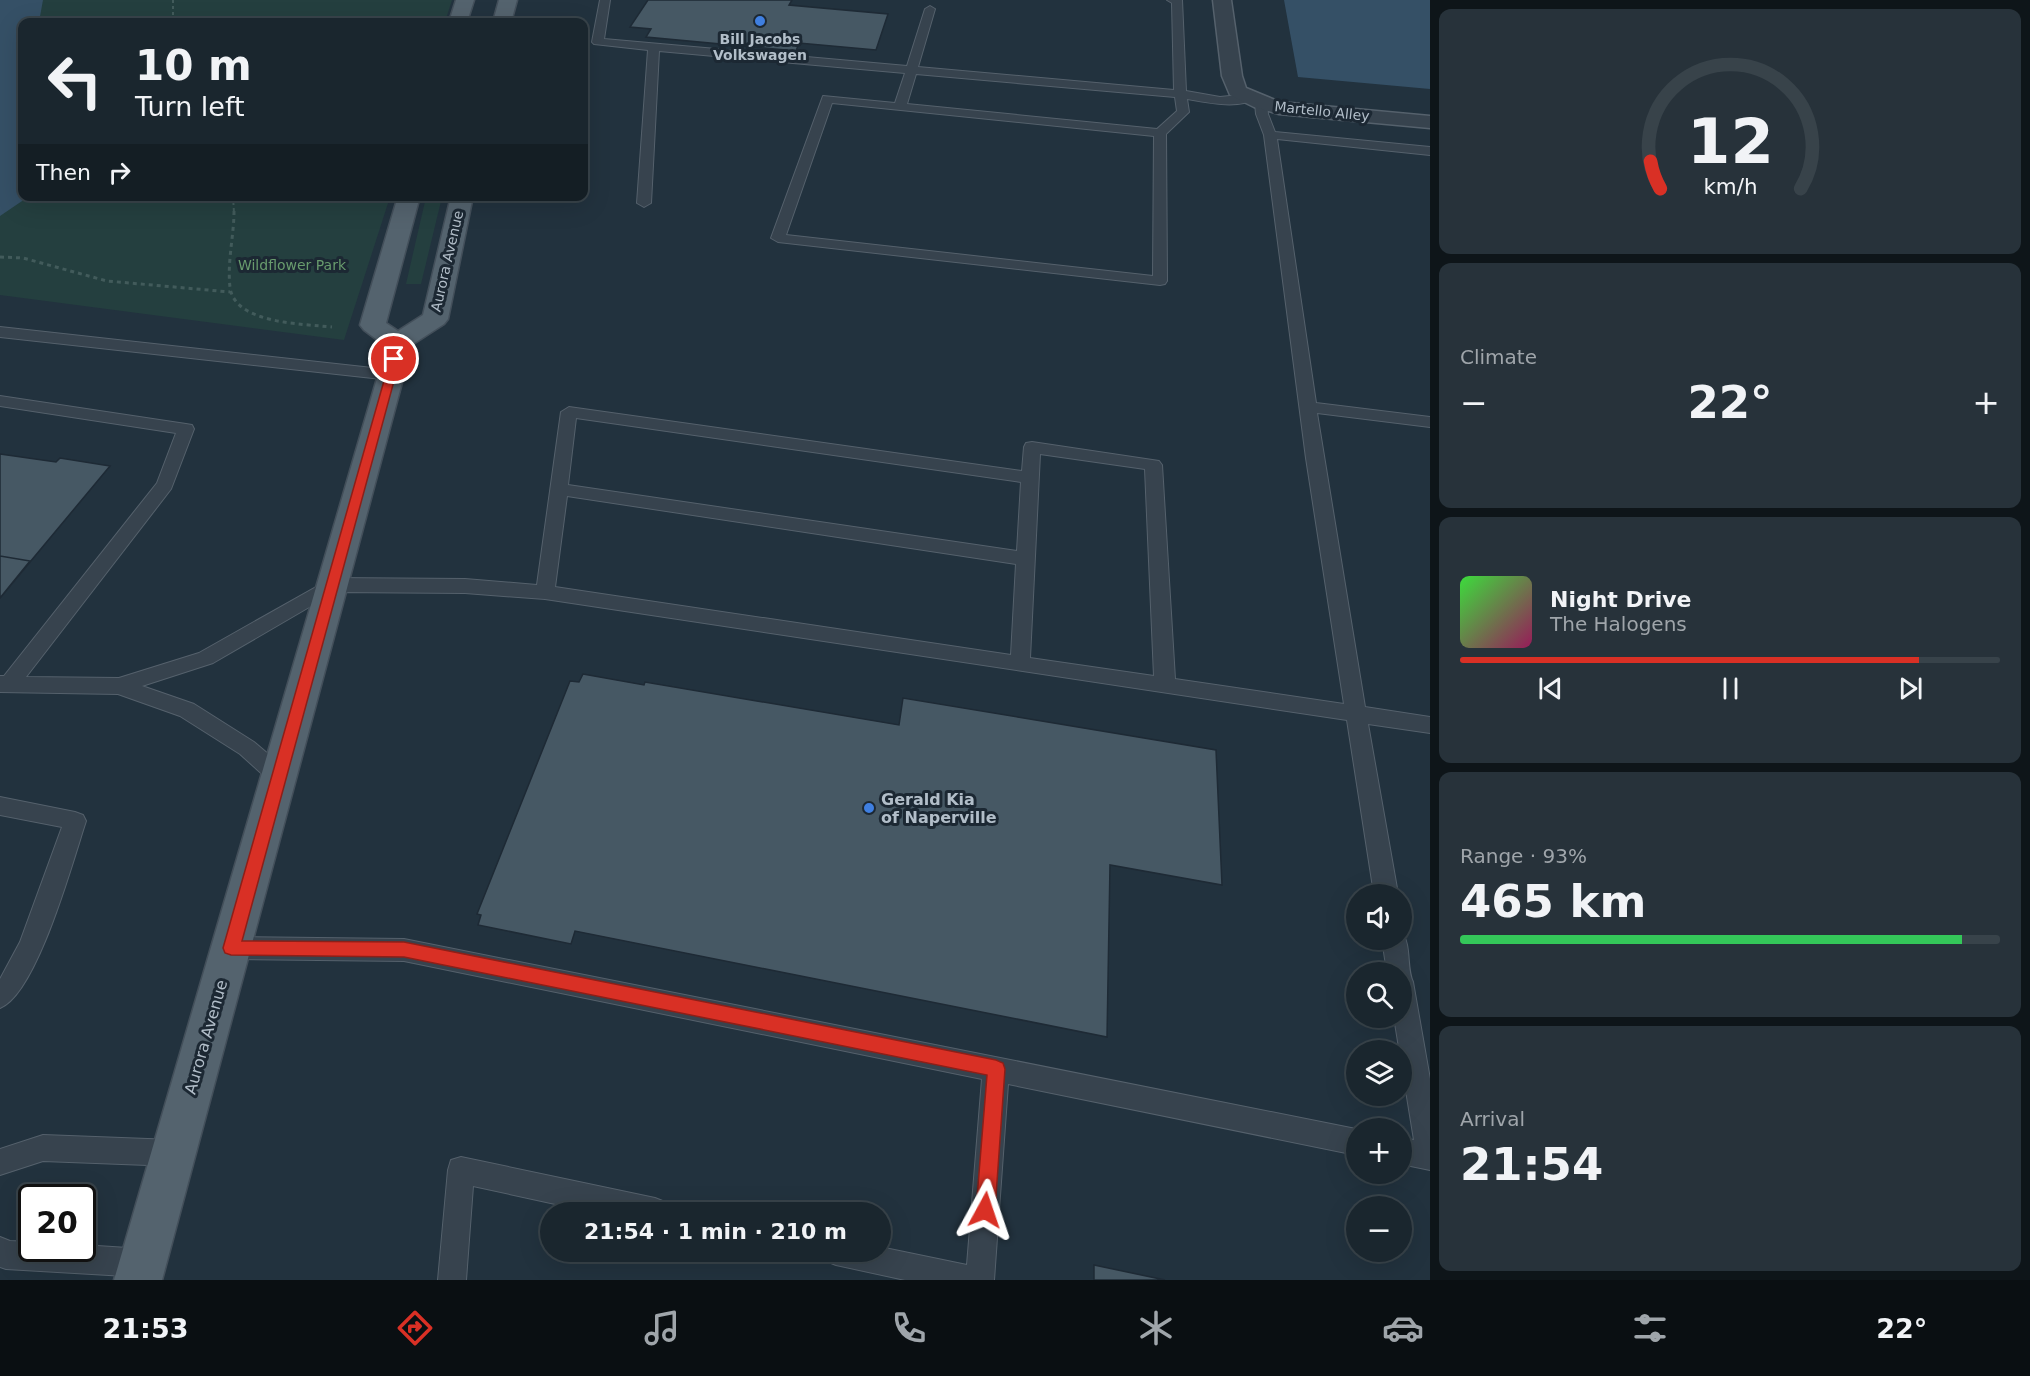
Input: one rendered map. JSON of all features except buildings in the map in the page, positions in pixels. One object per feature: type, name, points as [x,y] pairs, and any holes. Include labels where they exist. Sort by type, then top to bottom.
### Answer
[{"type":"main road","points":[[459,18],[465,0]]},
{"type":"main road","points":[[503,18],[508,0]]},
{"type":"main road","points":[[398,342],[373,325],[408,201]]},
{"type":"main road","name":"Aurora Avenue","points":[[141,1271],[391,375],[398,342],[435,319],[461,201]]},
{"type":"street","points":[[1222,0],[1232,75],[1237,91],[1255,100]]},
{"type":"street","name":"Martello Alley","points":[[1255,100],[1279,108],[1430,122]]},
{"type":"lane","points":[[605,0],[598,42],[1180,94],[1220,100],[1255,100],[1270,135],[1316,469],[1384,884]]},
{"type":"lane","points":[[1160,133],[827,99],[778,238],[1161,280],[1160,133],[1183,112],[1180,94],[1177,0],[1172,0]]},
{"type":"lane","points":[[900,107],[930,9]]},
{"type":"lane","points":[[644,203],[654,47]]},
{"type":"lane","points":[[1270,135],[1430,151]]},
{"type":"lane","points":[[0,348],[8,333],[391,375]]},
{"type":"lane","points":[[0,401],[186,429],[165,485],[4,684]]},
{"type":"lane","points":[[1308,407],[1430,422]]},
{"type":"lane","points":[[545,592],[569,412],[1030,478]]},
{"type":"lane","points":[[1020,664],[1032,447],[1153,465],[1165,686]]},
{"type":"lane","points":[[559,489],[1026,559]]},
{"type":"lane","points":[[120,686],[206,658],[332,585],[465,586],[545,592],[1430,726]]},
{"type":"lane","points":[[4,684],[120,686],[187,710],[247,748],[279,776]]},
{"type":"lane","points":[[0,806],[75,820],[25,958],[8,991],[0,997]]},
{"type":"lane","points":[[231,948],[404,950],[1346,1140]]},
{"type":"lane","points":[[1409,1028],[1430,1156],[1412,1153]]},
{"type":"lane","points":[[980,1280],[996,1069]]},
{"type":"lane","points":[[0,1162],[44,1148],[174,1152]]},
{"type":"lane","points":[[452,1280],[461,1170],[609,1202]]},
{"type":"lane","points":[[0,1251],[6,1255],[141,1271]]},
{"type":"lane","points":[[887,1262],[970,1280]]},
{"type":"path","points":[[173,0],[173,18]]},
{"type":"path","points":[[233,201],[230,292],[240,306],[266,319],[332,327]]},
{"type":"path","points":[[0,257],[23,258],[107,281],[230,292]]},
{"type":"green space","name":"Wildflower Park","points":[[0,0],[452,0],[446,18],[18,18],[18,201],[389,201],[344,340],[0,295]]},
{"type":"green space","points":[[425,201],[441,201],[421,284],[406,284]]},
{"type":"water","points":[[0,0],[43,0],[40,18],[18,18],[18,201],[22,201],[0,216]]},
{"type":"water","points":[[1284,0],[1430,0],[1430,89],[1298,77]]},
{"type":"place","name":"Bill Jacobs Volkswagen","points":[[760,21]]},
{"type":"place","name":"Gerald Kia of Naperville","points":[[869,808]]},
{"type":"route","points":[[394,359],[231,948],[404,950],[996,1069],[985,1210]]}]
